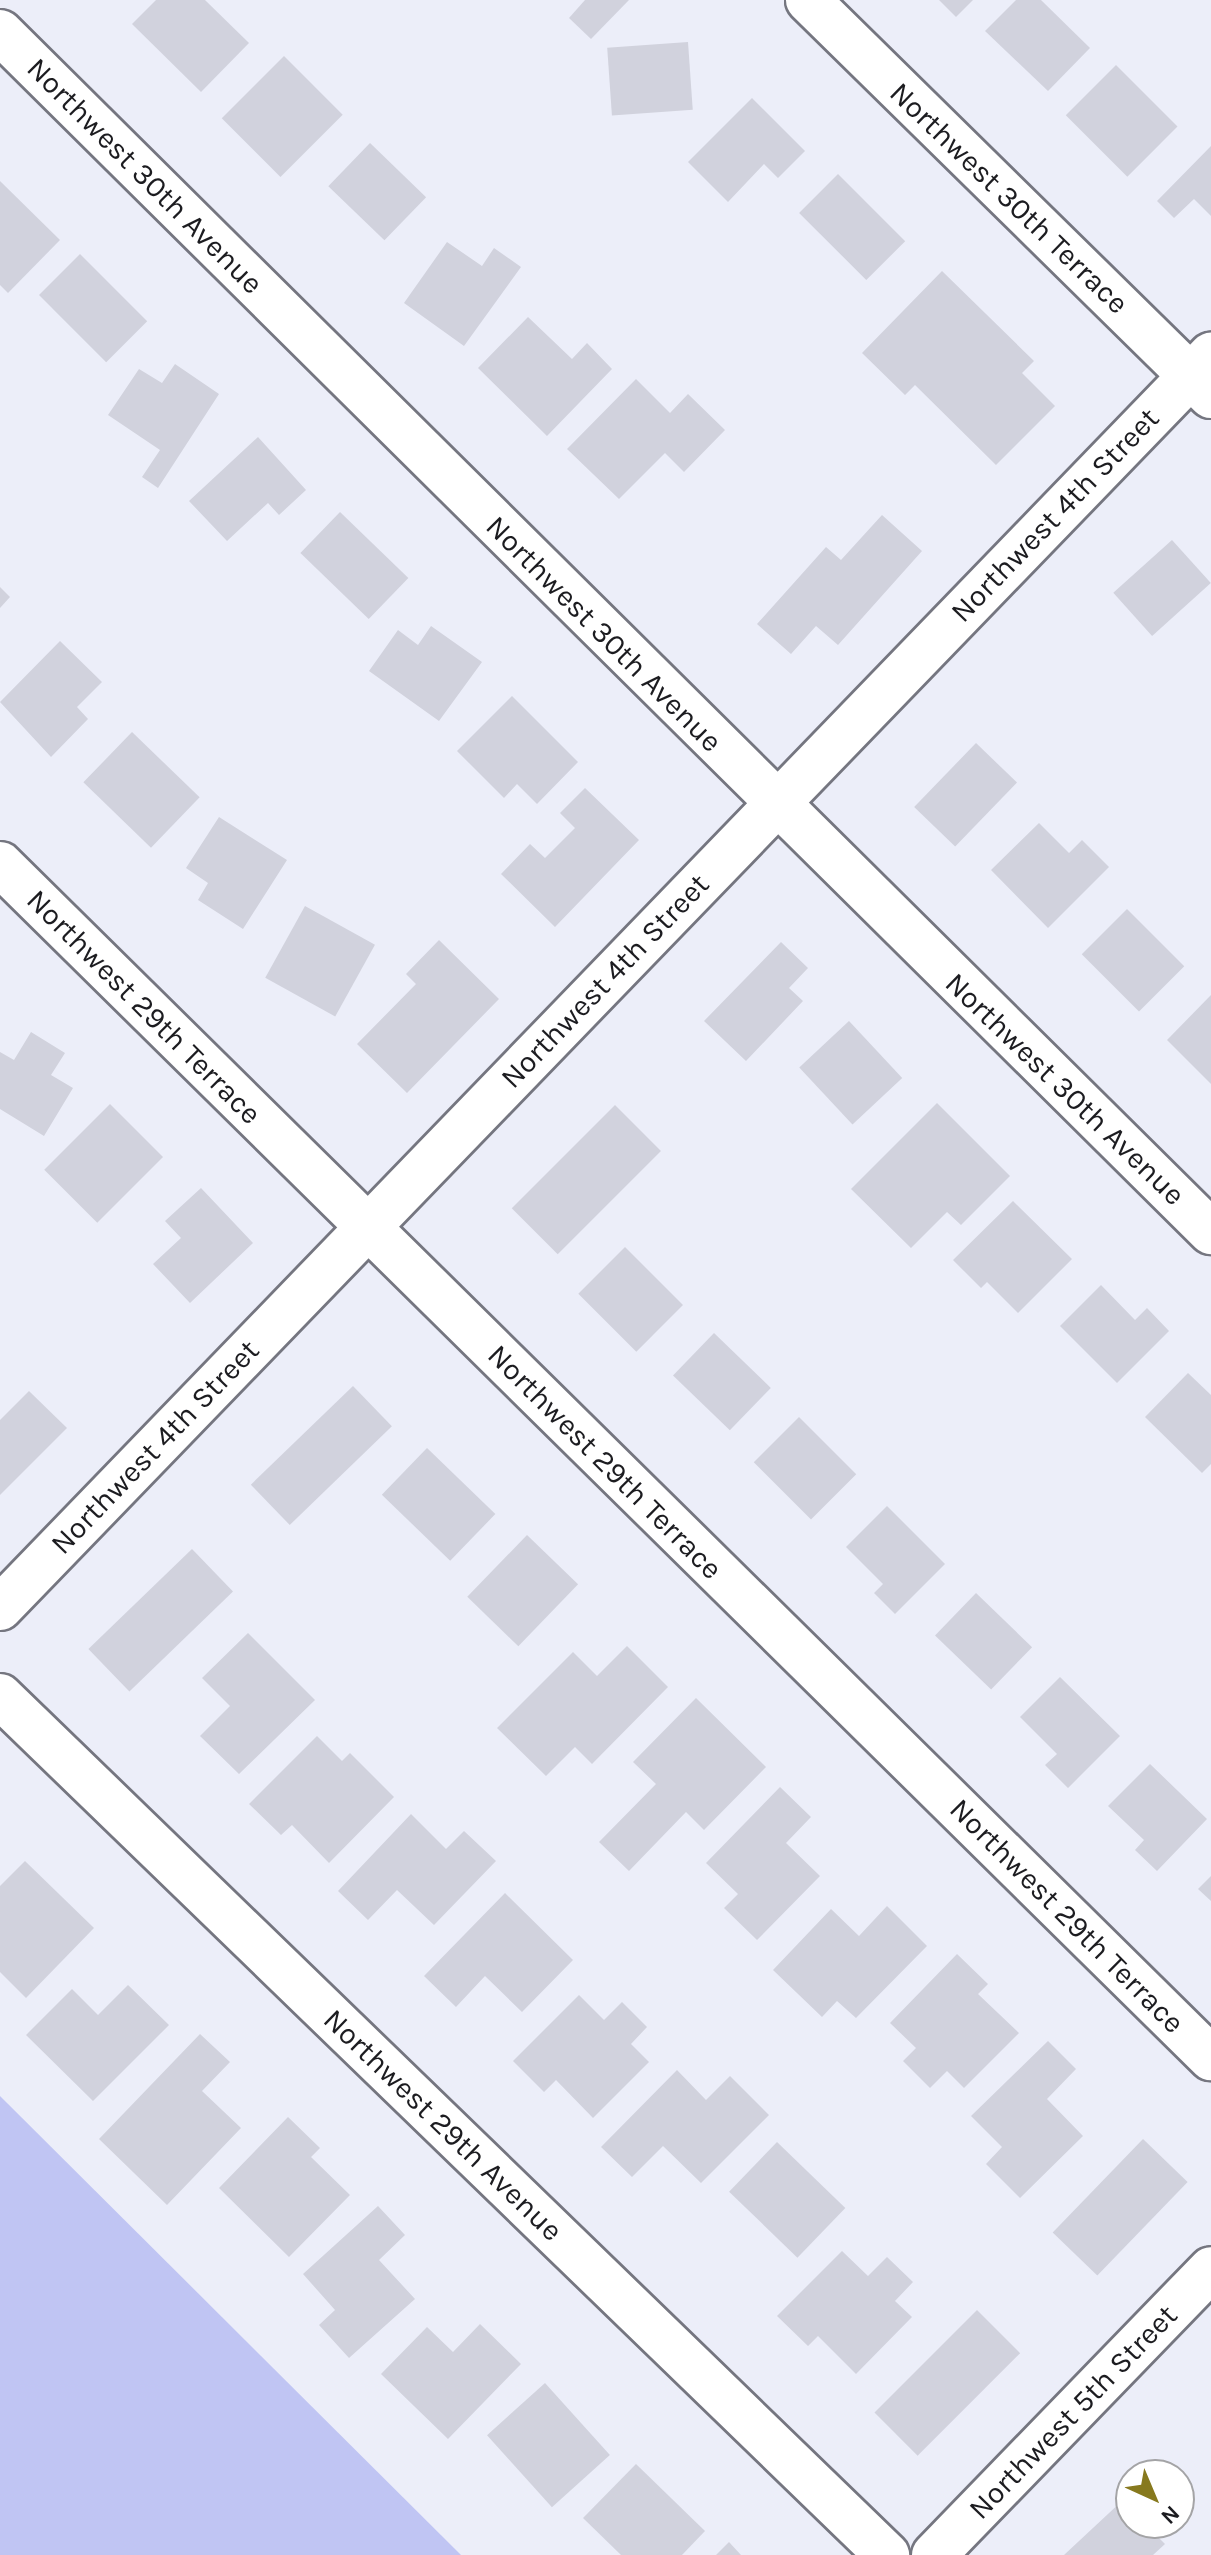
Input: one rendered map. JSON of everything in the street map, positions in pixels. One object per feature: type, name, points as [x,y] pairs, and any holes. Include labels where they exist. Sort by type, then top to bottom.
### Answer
[{"type":"street","name":"Northwest 30th Terrace","points":[[808,0],[1204,376]]},
{"type":"street","name":"Northwest 30th Avenue","points":[[0,32],[776,805],[1211,1232]]},
{"type":"street","name":"Northwest 4th Street","points":[[0,1608],[776,805],[1204,376]]},
{"type":"street","name":"Northwest 29th Terrace","points":[[0,864],[1211,2058]]},
{"type":"street","name":"Northwest 29th Avenue","points":[[0,1696],[887,2555]]},
{"type":"street","name":"Northwest 5th Street","points":[[934,2555],[1211,2269]]},
{"type":"shaded area","points":[[0,2096],[461,2555],[0,2555]]},
{"type":"building","points":[[156,0],[205,0],[249,43],[201,92],[132,24]]},
{"type":"building","points":[[585,0],[629,0],[591,39],[569,18]]},
{"type":"building","points":[[939,0],[973,0],[956,17]]},
{"type":"building","points":[[1016,0],[1041,0],[1090,48],[1048,91],[985,31]]},
{"type":"building","points":[[688,42],[693,110],[612,115],[607,48]]},
{"type":"building","points":[[284,56],[343,115],[280,177],[222,118]]},
{"type":"building","points":[[1116,65],[1178,127],[1127,177],[1066,115]]},
{"type":"building","points":[[752,98],[805,151],[778,178],[764,164],[728,202],[688,162]]},
{"type":"building","points":[[370,143],[426,197],[384,240],[328,186]]},
{"type":"building","points":[[1211,146],[1211,216],[1194,199],[1174,218],[1157,201]]},
{"type":"building","points":[[838,174],[905,241],[866,280],[799,213]]},
{"type":"building","points":[[0,181],[60,240],[8,293],[0,285]]},
{"type":"building","points":[[447,242],[482,266],[494,248],[521,267],[464,346],[404,303]]},
{"type":"building","points":[[80,254],[147,321],[106,362],[39,295]]},
{"type":"building","points":[[942,271],[1034,361],[1022,373],[1055,406],[996,465],[915,385],[905,395],[862,353]]},
{"type":"building","points":[[528,317],[572,359],[587,343],[612,369],[547,436],[478,368]]},
{"type":"building","points":[[175,364],[219,394],[158,488],[142,477],[160,450],[108,415],[139,369],[162,383]]},
{"type":"building","points":[[636,379],[670,413],[688,394],[725,430],[684,472],[665,453],[619,499],[567,449]]},
{"type":"building","points":[[258,437],[306,490],[279,515],[268,503],[227,541],[189,501]]},
{"type":"building","points":[[340,512],[408,578],[369,619],[300,553]]},
{"type":"building","points":[[882,515],[922,551],[838,645],[816,626],[791,654],[757,624],[826,547],[841,560]]},
{"type":"building","points":[[1172,540],[1211,583],[1152,636],[1113,593]]},
{"type":"building","points":[[0,587],[10,597],[0,608]]},
{"type":"building","points":[[431,626],[482,662],[439,721],[369,671],[398,630],[418,645]]},
{"type":"building","points":[[60,641],[102,682],[77,707],[88,719],[51,757],[0,702]]},
{"type":"building","points":[[512,696],[578,762],[537,804],[517,784],[504,798],[457,751]]},
{"type":"building","points":[[132,732],[200,797],[151,848],[83,782]]},
{"type":"building","points":[[976,743],[1017,783],[955,847],[914,807]]},
{"type":"building","points":[[585,788],[639,840],[555,927],[501,874],[530,844],[545,858],[575,828],[560,813]]},
{"type":"building","points":[[219,817],[287,860],[243,929],[198,900],[208,883],[186,868]]},
{"type":"building","points":[[1039,823],[1069,853],[1082,840],[1109,867],[1048,928],[991,870]]},
{"type":"building","points":[[305,906],[375,945],[335,1017],[265,978]]},
{"type":"building","points":[[1127,909],[1184,966],[1139,1012],[1082,954]]},
{"type":"building","points":[[439,940],[499,999],[407,1093],[357,1044],[416,984],[406,974]]},
{"type":"building","points":[[781,942],[808,968],[789,988],[803,1001],[746,1061],[704,1021]]},
{"type":"building","points":[[1211,995],[1211,1084],[1167,1040]]},
{"type":"building","points":[[849,1021],[902,1078],[852,1124],[799,1067]]},
{"type":"building","points":[[31,1032],[65,1053],[51,1075],[73,1088],[44,1136],[0,1109],[0,1052],[14,1060]]},
{"type":"building","points":[[937,1103],[1010,1176],[961,1225],[947,1212],[911,1248],[851,1189]]},
{"type":"building","points":[[110,1104],[163,1157],[97,1223],[44,1170]]},
{"type":"building","points":[[615,1105],[661,1151],[558,1254],[512,1208]]},
{"type":"building","points":[[201,1188],[253,1243],[190,1303],[153,1264],[181,1238],[165,1221]]},
{"type":"building","points":[[1013,1201],[1072,1259],[1018,1313],[987,1282],[981,1288],[953,1260]]},
{"type":"building","points":[[625,1247],[683,1305],[636,1352],[578,1294]]},
{"type":"building","points":[[1101,1285],[1135,1320],[1147,1308],[1169,1331],[1117,1383],[1060,1326]]},
{"type":"building","points":[[714,1333],[771,1388],[730,1430],[673,1375]]},
{"type":"building","points":[[1188,1373],[1211,1395],[1211,1464],[1202,1473],[1145,1417]]},
{"type":"building","points":[[353,1386],[392,1426],[290,1525],[251,1485]]},
{"type":"building","points":[[29,1391],[67,1428],[0,1495],[0,1420]]},
{"type":"building","points":[[799,1417],[856,1474],[811,1520],[754,1462]]},
{"type":"building","points":[[427,1448],[495,1514],[450,1561],[382,1495]]},
{"type":"building","points":[[887,1506],[945,1564],[895,1614],[874,1593],[883,1584],[846,1547]]},
{"type":"building","points":[[527,1535],[578,1584],[518,1646],[467,1597]]},
{"type":"building","points":[[192,1549],[233,1591],[129,1691],[88,1649]]},
{"type":"building","points":[[976,1593],[1032,1647],[991,1690],[935,1635]]},
{"type":"building","points":[[248,1633],[315,1700],[239,1774],[200,1736],[230,1706],[202,1678]]},
{"type":"building","points":[[627,1646],[668,1687],[592,1764],[575,1747],[546,1776],[497,1728],[573,1652],[597,1676]]},
{"type":"building","points":[[1060,1677],[1120,1736],[1068,1788],[1045,1765],[1057,1754],[1020,1717]]},
{"type":"building","points":[[696,1698],[766,1767],[704,1830],[686,1812],[629,1871],[599,1842],[656,1784],[633,1762]]},
{"type":"building","points":[[317,1736],[342,1761],[350,1753],[394,1797],[329,1863],[292,1825],[281,1835],[249,1804]]},
{"type":"building","points":[[1150,1764],[1207,1819],[1157,1871],[1135,1850],[1144,1840],[1108,1806]]},
{"type":"building","points":[[780,1787],[811,1817],[786,1843],[820,1876],[757,1940],[724,1908],[738,1894],[706,1863]]},
{"type":"building","points":[[411,1814],[446,1849],[464,1831],[496,1861],[434,1925],[397,1890],[368,1920],[338,1891]]},
{"type":"building","points":[[25,1861],[94,1928],[26,1998],[0,1972],[0,1886]]},
{"type":"building","points":[[1211,1876],[1211,1901],[1198,1889]]},
{"type":"building","points":[[505,1893],[573,1960],[522,2012],[485,1976],[456,2007],[424,1976]]},
{"type":"building","points":[[887,1906],[927,1946],[856,2018],[837,2001],[822,2017],[773,1970],[831,1909],[859,1936]]},
{"type":"building","points":[[957,1954],[988,1984],[978,1994],[1019,2033],[964,2088],[947,2071],[930,2088],[903,2061],[916,2048],[890,2023]]},
{"type":"building","points":[[128,1985],[169,2025],[93,2101],[26,2035],[72,1989],[98,2015]]},
{"type":"building","points":[[579,1995],[604,2020],[622,2002],[647,2027],[631,2044],[649,2062],[593,2118],[556,2080],[544,2092],[513,2061]]},
{"type":"building","points":[[200,2034],[230,2062],[202,2091],[241,2128],[167,2205],[99,2139]]},
{"type":"building","points":[[1048,2041],[1076,2069],[1047,2099],[1083,2136],[1020,2198],[986,2164],[1002,2147],[971,2116]]},
{"type":"building","points":[[677,2070],[706,2100],[730,2076],[769,2115],[701,2183],[663,2146],[632,2177],[601,2147]]},
{"type":"building","points":[[288,2117],[320,2148],[311,2157],[350,2195],[289,2257],[219,2188]]},
{"type":"building","points":[[1143,2139],[1188,2182],[1097,2276],[1053,2233]]},
{"type":"building","points":[[777,2142],[845,2208],[797,2258],[729,2192]]},
{"type":"building","points":[[378,2206],[405,2235],[379,2260],[415,2299],[349,2358],[319,2325],[335,2310],[303,2274]]},
{"type":"building","points":[[842,2251],[868,2276],[887,2257],[913,2282],[895,2301],[912,2317],[856,2374],[818,2336],[808,2346],[777,2316]]},
{"type":"building","points":[[977,2310],[1020,2353],[918,2456],[874,2413]]},
{"type":"building","points":[[480,2324],[521,2364],[448,2439],[381,2374],[427,2327],[453,2352]]},
{"type":"building","points":[[545,2383],[610,2455],[552,2507],[487,2435]]},
{"type":"building","points":[[636,2464],[705,2531],[682,2555],[621,2555],[583,2518]]},
{"type":"building","points":[[1115,2507],[1115,2539],[1160,2539],[1165,2544],[1153,2555],[1064,2555]]},
{"type":"building","points":[[729,2542],[741,2555],[716,2555]]}]
